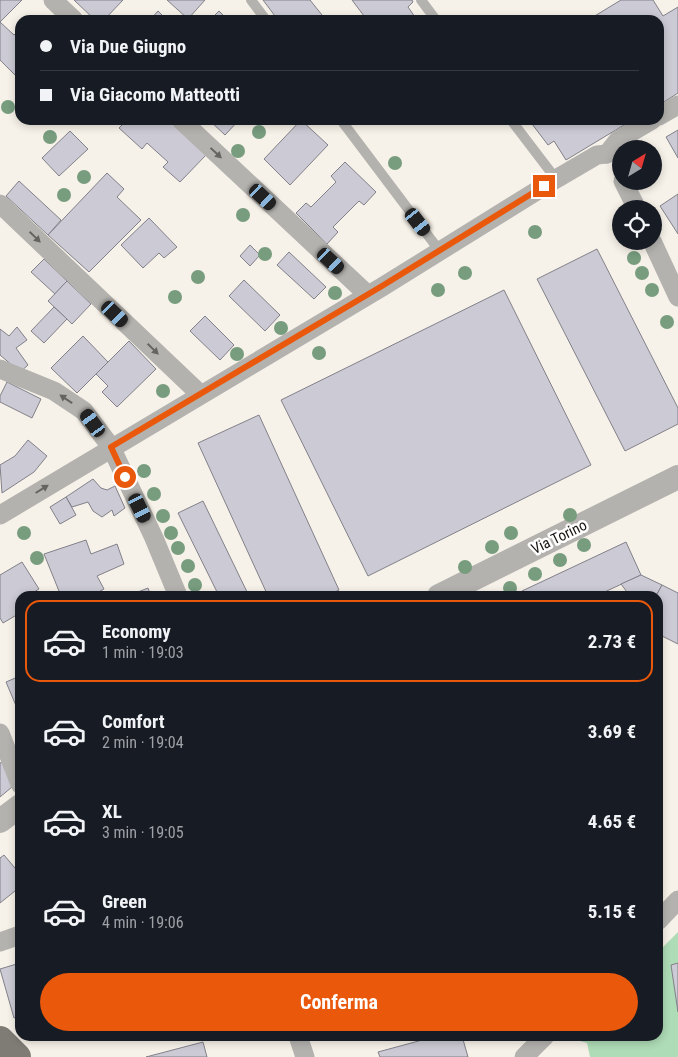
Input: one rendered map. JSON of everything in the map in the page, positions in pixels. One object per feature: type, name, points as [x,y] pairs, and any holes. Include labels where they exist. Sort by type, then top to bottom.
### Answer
[{"type":"main road","points":[[0,1040],[17,1057]]},
{"type":"street","points":[[52,0],[68,15]]},
{"type":"street","points":[[664,113],[678,105]]},
{"type":"street","points":[[186,125],[368,295]]},
{"type":"street","points":[[608,154],[618,140],[644,125]]},
{"type":"street","points":[[0,515],[368,295],[597,154],[608,154]]},
{"type":"street","points":[[608,154],[612,161]]},
{"type":"street","points":[[0,204],[200,394]]},
{"type":"street","points":[[656,250],[678,296]]},
{"type":"street","points":[[0,369],[54,391],[84,410],[111,447],[154,538],[176,591]]},
{"type":"street","name":"Via Torino","points":[[449,591],[678,477]]},
{"type":"street","points":[[0,732],[15,771]]},
{"type":"street","points":[[0,821],[15,810]]},
{"type":"street","points":[[663,916],[678,900]]},
{"type":"street","points":[[0,942],[15,937]]},
{"type":"street","points":[[299,1041],[304,1057]]},
{"type":"street","points":[[524,1057],[540,1041]]},
{"type":"lane","points":[[251,0],[262,15]]},
{"type":"lane","points":[[421,0],[432,15]]},
{"type":"lane","points":[[345,125],[439,250]]},
{"type":"lane","points":[[515,125],[556,179]]},
{"type":"green space","points":[[678,932],[678,1057],[590,1057],[587,1043],[580,1041],[663,1041],[663,947]]},
{"type":"building","points":[[0,0],[22,0],[0,22]]},
{"type":"building","points":[[74,0],[123,0],[109,15],[90,15]]},
{"type":"building","points":[[167,0],[205,0],[192,15],[184,15]]},
{"type":"building","points":[[263,0],[310,0],[322,15],[274,15]]},
{"type":"building","points":[[352,0],[412,0],[413,2],[408,7],[414,15],[363,15]]},
{"type":"building","points":[[621,0],[653,0],[662,15],[596,15]]},
{"type":"building","points":[[678,7],[678,93],[664,102],[664,15]]},
{"type":"building","points":[[219,11],[223,15],[215,15]]},
{"type":"building","points":[[0,22],[15,34],[15,75],[0,60]]},
{"type":"building","points":[[122,125],[174,125],[206,155],[180,182],[163,167],[168,162],[147,143],[142,149],[119,128]]},
{"type":"building","points":[[214,125],[234,125],[225,135]]},
{"type":"building","points":[[296,125],[306,125],[328,145],[290,185],[264,159]]},
{"type":"building","points":[[533,125],[624,125],[566,160],[554,141],[548,145]]},
{"type":"building","points":[[678,130],[678,158],[666,137]]},
{"type":"building","points":[[70,131],[88,149],[59,176],[42,158]]},
{"type":"building","points":[[345,162],[376,192],[364,205],[359,201],[333,227],[338,232],[327,244],[296,213],[306,203],[311,207],[336,182],[331,176]]},
{"type":"building","points":[[107,173],[124,189],[117,197],[141,220],[89,272],[48,235]]},
{"type":"building","points":[[19,181],[61,220],[48,235],[6,196]]},
{"type":"building","points":[[678,194],[678,234],[662,209],[662,205]]},
{"type":"building","points":[[149,218],[177,247],[164,258],[159,253],[143,268],[121,245]]},
{"type":"building","points":[[250,245],[260,255],[250,266],[240,256]]},
{"type":"building","points":[[597,249],[678,408],[678,424],[625,451],[537,279]]},
{"type":"building","points":[[289,252],[326,287],[314,299],[277,265]]},
{"type":"building","points":[[44,259],[67,281],[55,294],[31,272]]},
{"type":"building","points":[[244,280],[280,315],[265,331],[229,296]]},
{"type":"building","points":[[67,281],[91,304],[72,324],[48,301]]},
{"type":"building","points":[[504,290],[591,465],[368,576],[281,400]]},
{"type":"building","points":[[54,307],[67,319],[44,343],[31,331]]},
{"type":"building","points":[[205,316],[234,345],[220,360],[190,331]]},
{"type":"building","points":[[17,327],[27,340],[16,348],[28,365],[20,372],[0,355],[0,329],[9,336]]},
{"type":"building","points":[[83,336],[108,362],[77,393],[51,368]]},
{"type":"building","points":[[129,341],[156,369],[117,407],[102,392],[108,386],[96,374]]},
{"type":"building","points":[[7,382],[41,399],[32,418],[0,402],[0,396]]},
{"type":"building","points":[[259,415],[339,590],[266,591],[198,443]]},
{"type":"building","points":[[28,440],[47,456],[34,472],[2,493],[0,465],[15,456]]},
{"type":"building","points":[[93,479],[101,488],[107,490],[115,486],[125,508],[114,516],[112,510],[102,517],[93,511],[88,502],[72,507],[66,497]]},
{"type":"building","points":[[66,497],[76,515],[60,524],[50,507]]},
{"type":"building","points":[[203,501],[247,591],[217,591],[178,513]]},
{"type":"building","points":[[86,540],[91,554],[117,544],[124,564],[97,576],[104,589],[100,591],[59,591],[44,554]]},
{"type":"building","points":[[626,542],[641,575],[607,591],[522,591]]},
{"type":"building","points":[[22,562],[39,589],[36,591],[15,591],[15,616],[3,623],[0,618],[0,575]]},
{"type":"building","points":[[641,575],[662,585],[659,591],[626,591],[621,584]]},
{"type":"building","points":[[662,585],[678,593],[678,644],[663,636],[663,591],[659,591]]},
{"type":"building","points":[[15,678],[15,703],[6,682]]},
{"type":"building","points":[[3,762],[12,787],[0,797],[0,763]]},
{"type":"building","points":[[4,855],[15,868],[15,891],[0,903],[0,858]]},
{"type":"building","points":[[678,963],[678,1012],[671,965]]},
{"type":"building","points":[[15,964],[14,1018],[0,969]]},
{"type":"building","points":[[419,1041],[463,1041],[468,1057],[380,1057],[378,1052]]},
{"type":"building","points":[[203,1042],[207,1057],[146,1057]]},
{"type":"route","points":[[125,477],[111,447],[382,286],[544,186]]}]
